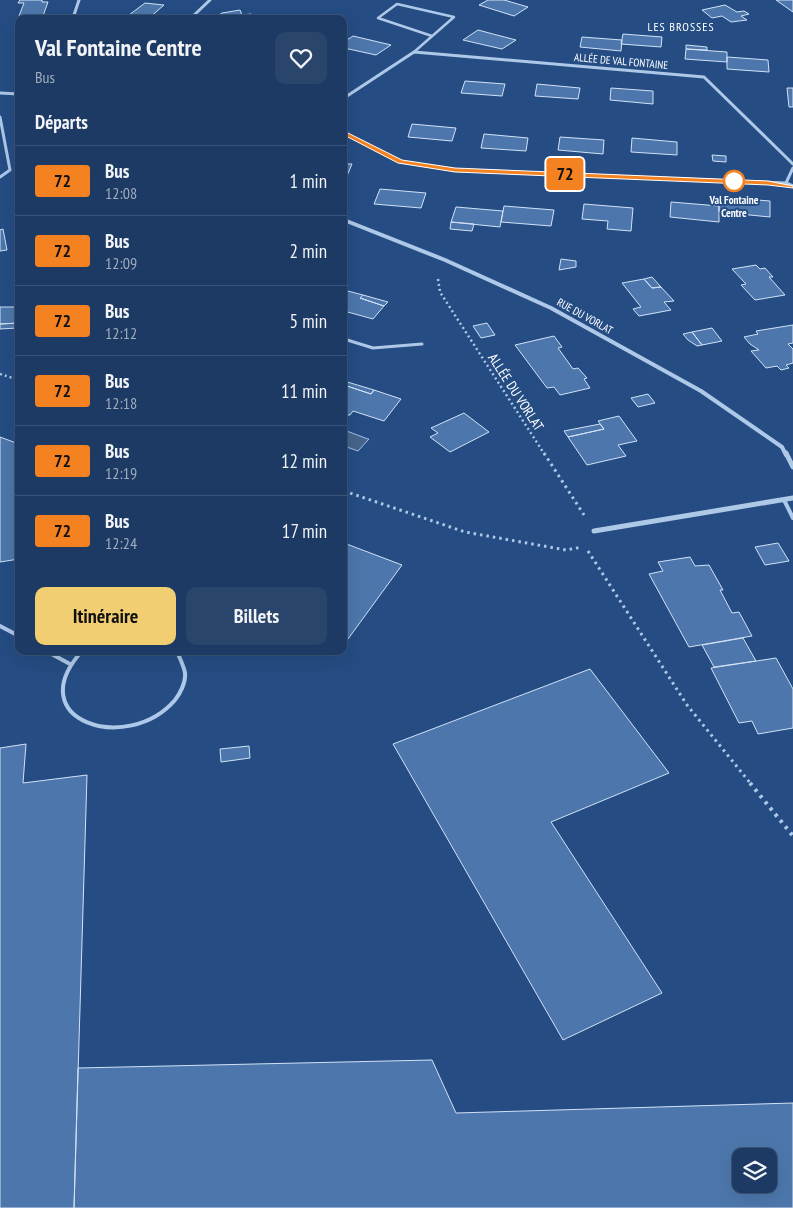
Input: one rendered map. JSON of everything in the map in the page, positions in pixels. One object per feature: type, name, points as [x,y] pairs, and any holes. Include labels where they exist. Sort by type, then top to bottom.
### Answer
[{"type":"street","points":[[74,15],[79,0]]},
{"type":"street","points":[[194,15],[210,0]]},
{"type":"street","points":[[347,96],[414,52]]},
{"type":"street","name":"ALLÉE DE VAL FONTAINE","points":[[414,52],[704,77],[793,166],[786,184]]},
{"type":"street","points":[[0,93],[15,94]]},
{"type":"street","points":[[0,117],[10,170],[0,177]]},
{"type":"street","points":[[347,134],[401,162],[455,170],[786,184],[793,186]]},
{"type":"street","name":"RUE DU VORLAT","points":[[347,221],[445,260],[551,308],[701,391],[782,447],[793,467]]},
{"type":"street","points":[[594,531],[793,498]]},
{"type":"lane","points":[[414,52],[454,17],[397,4],[378,18],[432,36]]},
{"type":"lane","points":[[347,340],[373,348],[422,344]]},
{"type":"lane","points":[[784,500],[793,518]]},
{"type":"lane","points":[[0,626],[15,634]]},
{"type":"lane","points":[[53,655],[70,664]]},
{"type":"lane","points":[[78,655],[70,664],[63,679],[62,694],[68,707],[78,718],[94,726],[113,729],[134,726],[152,720],[169,709],[181,694],[186,678],[184,662],[180,655]]},
{"type":"path","name":"ALLÉE DU VORLAT","points":[[445,260],[437,275],[440,292],[594,531]]},
{"type":"path","points":[[0,374],[15,379]]},
{"type":"path","points":[[347,491],[465,532],[566,550],[585,547],[687,705],[793,836]]},
{"type":"water","points":[[347,431],[369,439],[358,451],[347,447]]},
{"type":"building","points":[[20,0],[42,0],[42,2],[48,2],[43,15],[19,15],[24,3],[18,3]]},
{"type":"building","points":[[488,0],[504,0],[528,7],[514,16],[479,5]]},
{"type":"building","points":[[776,0],[793,0],[793,12]]},
{"type":"building","points":[[145,3],[164,5],[153,15],[129,15]]},
{"type":"building","points":[[725,5],[737,12],[744,11],[749,14],[741,16],[747,20],[731,22],[722,16],[712,18],[702,10]]},
{"type":"building","points":[[240,10],[242,15],[219,15]]},
{"type":"building","points":[[478,30],[516,40],[502,49],[463,40]]},
{"type":"building","points":[[623,34],[662,37],[661,47],[621,44]]},
{"type":"building","points":[[353,36],[391,45],[376,55],[347,49],[347,40]]},
{"type":"building","points":[[582,37],[622,40],[621,51],[580,47]]},
{"type":"building","points":[[686,45],[707,47],[707,50],[686,49]]},
{"type":"building","points":[[686,49],[727,52],[727,62],[685,59]]},
{"type":"building","points":[[727,57],[768,60],[769,72],[727,69]]},
{"type":"building","points":[[465,81],[505,84],[502,96],[461,93]]},
{"type":"building","points":[[537,84],[580,88],[578,99],[535,96]]},
{"type":"building","points":[[611,88],[653,91],[653,104],[610,100]]},
{"type":"building","points":[[787,88],[793,88],[793,107],[789,107]]},
{"type":"building","points":[[412,124],[456,128],[452,141],[408,137]]},
{"type":"building","points":[[484,134],[528,138],[526,151],[481,148]]},
{"type":"building","points":[[560,137],[604,140],[603,154],[558,150]]},
{"type":"building","points":[[632,138],[677,142],[677,155],[631,152]]},
{"type":"building","points":[[712,155],[726,156],[726,162],[713,161]]},
{"type":"building","points":[[347,164],[352,164],[347,176]]},
{"type":"building","points":[[380,189],[426,193],[421,208],[374,204]]},
{"type":"building","points":[[719,197],[770,201],[770,217],[719,212]]},
{"type":"building","points":[[671,202],[719,206],[719,222],[670,217]]},
{"type":"building","points":[[584,204],[633,208],[631,231],[607,229],[608,221],[582,219]]},
{"type":"building","points":[[504,206],[554,210],[551,226],[501,222]]},
{"type":"building","points":[[456,207],[503,211],[500,227],[451,222]]},
{"type":"building","points":[[451,222],[474,224],[472,231],[450,229]]},
{"type":"building","points":[[3,229],[7,250],[0,251],[0,230]]},
{"type":"building","points":[[561,259],[576,261],[576,267],[559,270]]},
{"type":"building","points":[[756,265],[760,269],[765,268],[773,277],[769,277],[785,295],[755,300],[741,285],[746,284],[732,269]]},
{"type":"building","points":[[652,277],[661,287],[652,288],[644,279]]},
{"type":"building","points":[[644,279],[652,288],[661,287],[674,301],[664,302],[671,310],[639,316],[633,309],[641,307],[622,283]]},
{"type":"building","points":[[347,291],[363,295],[360,298],[384,306],[373,319],[347,312]]},
{"type":"building","points":[[363,295],[388,302],[384,306],[360,298]]},
{"type":"building","points":[[0,307],[15,307],[15,323],[0,324]]},
{"type":"building","points":[[15,323],[15,328],[0,329],[0,324]]},
{"type":"building","points":[[487,323],[495,335],[481,338],[473,326]]},
{"type":"building","points":[[793,325],[793,343],[788,344],[793,349],[793,363],[786,365],[789,368],[781,370],[777,366],[766,368],[751,351],[759,350],[744,337],[758,334],[756,331]]},
{"type":"building","points":[[712,328],[722,341],[702,345],[692,332]]},
{"type":"building","points":[[692,332],[702,345],[697,346],[683,334]]},
{"type":"building","points":[[554,336],[562,347],[558,348],[573,369],[578,368],[587,378],[584,379],[590,388],[560,395],[554,387],[547,388],[515,345]]},
{"type":"building","points":[[347,382],[374,390],[371,394],[347,386]]},
{"type":"building","points":[[347,386],[371,394],[374,390],[401,399],[384,421],[353,411],[350,415],[347,415]]},
{"type":"building","points":[[648,394],[655,403],[638,407],[631,398]]},
{"type":"building","points":[[464,413],[489,432],[450,452],[430,437],[438,433],[431,428]]},
{"type":"building","points":[[619,416],[637,441],[618,445],[626,456],[587,465],[568,437],[604,429],[598,421]]},
{"type":"building","points":[[600,424],[604,429],[568,437],[564,431]]},
{"type":"building","points":[[0,437],[15,443],[15,560],[0,562]]},
{"type":"building","points":[[778,543],[789,561],[765,565],[755,547]]},
{"type":"building","points":[[347,544],[402,565],[347,639]]},
{"type":"building","points":[[690,557],[695,566],[709,565],[723,590],[720,590],[732,613],[739,612],[752,636],[689,647],[649,574],[663,571],[658,562]]},
{"type":"building","points":[[743,638],[756,661],[714,667],[702,645]]},
{"type":"building","points":[[776,658],[793,689],[793,728],[758,734],[752,721],[739,723],[711,668]]},
{"type":"building","points":[[590,669],[669,773],[551,822],[662,993],[563,1040],[393,744]]},
{"type":"building","points":[[26,744],[23,783],[87,775],[74,1208],[0,1208],[0,748]]},
{"type":"building","points":[[249,746],[250,758],[221,762],[220,749]]},
{"type":"building","points":[[432,1060],[456,1113],[793,1103],[793,1208],[74,1208],[78,1068]]},
{"type":"bus line","name":"72","points":[[347,134],[401,162],[455,170],[768,183],[793,186]]},
{"type":"place","name":"Val Fontaine Centre","points":[[734,181]]},
{"type":"district","name":"LES BROSSES","points":[[681,26]]}]
